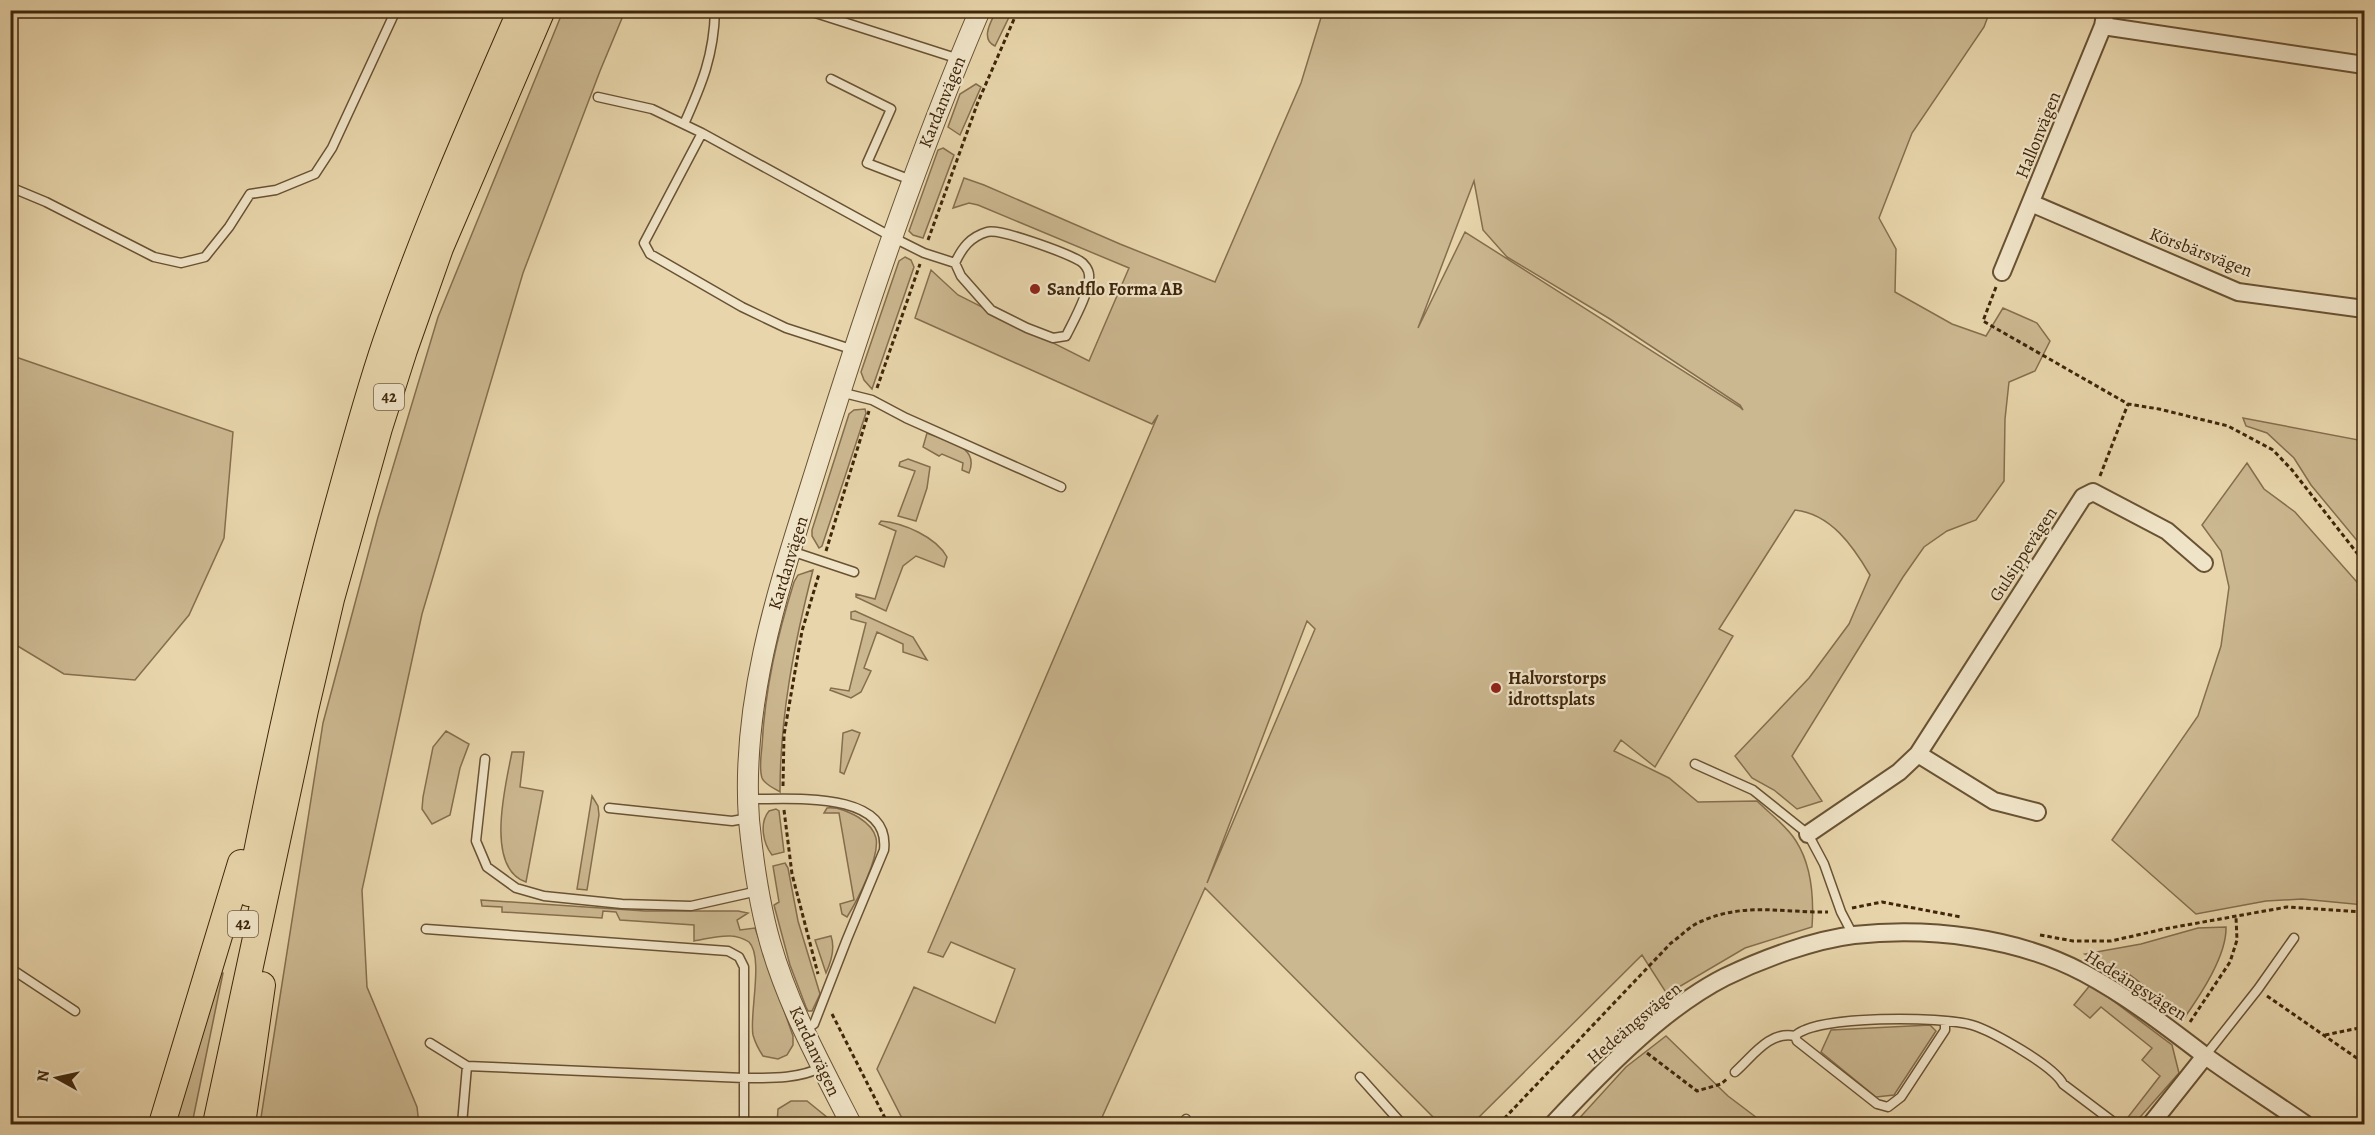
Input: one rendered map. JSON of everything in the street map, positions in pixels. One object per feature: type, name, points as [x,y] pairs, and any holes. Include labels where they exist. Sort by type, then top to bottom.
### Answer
[{"type":"main road","name":"42","points":[[204,1125],[282,724],[313,595],[362,421],[386,344],[462,146],[521,10]]},
{"type":"main road","name":"42","points":[[216,1125],[305,710],[332,599],[379,428],[440,248],[542,10]]},
{"type":"main road","points":[[162,1125],[282,724]]},
{"type":"main road","points":[[242,1125],[286,801]]},
{"type":"street","name":"Kardanvägen","points":[[850,1125],[804,1030],[770,941],[759,891],[749,809],[751,732],[758,673],[791,551],[840,392],[911,180],[980,10]]},
{"type":"street","points":[[2105,18],[2364,65]]},
{"type":"street","name":"Hallonvägen","points":[[2002,272],[2105,18]]},
{"type":"street","name":"Körsbärsvägen","points":[[2031,203],[2238,292],[2364,309]]},
{"type":"street","points":[[2093,492],[2168,531],[2204,563]]},
{"type":"street","name":"Gulsippevägen","points":[[1808,834],[1899,772],[1918,754],[2083,497],[2093,492]]},
{"type":"street","points":[[1918,754],[1994,801],[2037,812]]},
{"type":"street","name":"Hedeängsvägen","points":[[1553,1125],[1635,1044],[1691,998],[1724,978],[1764,960],[1797,950],[1853,936],[1903,933],[1990,940],[2059,961],[2084,973],[2181,1036],[2205,1056],[2306,1125]]},
{"type":"street","points":[[2151,1125],[2205,1056]]},
{"type":"lane","points":[[10,187],[46,202],[154,257],[182,263],[206,257],[250,194],[276,190],[315,174],[332,148],[396,10]]},
{"type":"lane","points":[[684,124],[708,67],[715,10]]},
{"type":"lane","points":[[806,10],[959,59]]},
{"type":"lane","points":[[831,79],[891,110],[867,162],[911,180]]},
{"type":"lane","points":[[598,97],[651,109],[684,124],[892,237],[924,253],[955,263]]},
{"type":"lane","points":[[702,133],[644,243],[650,254],[742,307],[786,328],[854,350]]},
{"type":"lane","points":[[989,231],[1008,233],[1082,261],[1089,273],[1090,283],[1066,336],[1053,338],[991,310],[960,276],[955,263],[962,248],[972,239],[989,231]]},
{"type":"lane","points":[[840,392],[872,400],[906,418],[1061,487]]},
{"type":"lane","points":[[791,551],[854,572]]},
{"type":"lane","points":[[485,759],[476,841],[487,867],[516,888],[544,896],[622,904],[691,906],[759,891]]},
{"type":"lane","points":[[1695,764],[1753,790],[1808,834],[1824,864],[1841,912],[1853,936]]},
{"type":"lane","points":[[609,808],[732,821],[749,809],[835,801],[859,809],[878,823],[886,838],[884,850],[814,1024],[804,1030]]},
{"type":"lane","points":[[426,928],[728,951],[739,957],[744,967],[744,1125]]},
{"type":"lane","points":[[2205,1056],[2258,990],[2294,938]]},
{"type":"lane","points":[[10,968],[75,1011]]},
{"type":"lane","points":[[1795,1036],[1800,1031],[1826,1025],[1906,1018],[1972,1025],[2034,1057],[2059,1076],[2063,1084],[2116,1125]]},
{"type":"lane","points":[[1795,1036],[1797,1041],[1877,1104],[1888,1107],[1894,1104],[1907,1088],[1945,1030],[1945,1021]]},
{"type":"lane","points":[[1736,1072],[1771,1039],[1786,1034],[1795,1036]]},
{"type":"lane","points":[[430,1043],[467,1066],[744,1078],[771,1078],[810,1073],[822,1067]]},
{"type":"lane","points":[[462,1125],[467,1066]]},
{"type":"lane","points":[[1360,1077],[1402,1125]]},
{"type":"path","points":[[2002,272],[1983,321],[2128,404],[2221,424],[2272,450],[2292,470],[2364,562]]},
{"type":"path","points":[[2093,492],[2128,404]]},
{"type":"path","points":[[2181,1036],[2230,962],[2237,940],[2236,917]]},
{"type":"path","points":[[2258,990],[2364,1063]]},
{"type":"path","points":[[2324,1035],[2364,1027]]},
{"type":"path","points":[[1635,1044],[1697,1091],[1721,1084],[1736,1072]]},
{"type":"shaded area","points":[[563,11],[625,11],[523,273],[422,614],[362,890],[367,987],[417,1107],[419,1124],[260,1124],[323,723],[378,517],[438,317]]},
{"type":"shaded area","points":[[996,11],[1012,11],[995,46],[987,35]]},
{"type":"shaded area","points":[[1323,11],[1990,11],[1984,27],[1912,133],[1879,218],[1896,249],[1895,292],[1952,324],[1986,336],[2003,308],[2037,323],[2050,341],[2035,371],[2009,382],[2005,419],[2004,481],[1976,520],[1947,531],[1924,547],[1792,756],[1822,801],[1797,809],[1774,790],[1752,778],[1735,756],[1809,678],[1849,624],[1870,575],[1840,533],[1820,518],[1808,513],[1795,510],[1719,629],[1733,636],[1655,767],[1621,740],[1614,751],[1669,778],[1698,802],[1757,801],[1788,830],[1806,861],[1811,882],[1812,927],[1745,948],[1667,994],[1642,955],[1472,1124],[1440,1124],[1205,888],[1099,1124],[905,1124],[877,1069],[914,987],[995,1023],[1015,969],[951,942],[943,957],[928,952],[1158,415],[1152,424],[915,318],[931,270],[958,295],[1089,361],[1129,268],[978,205],[969,203],[953,208],[964,178],[1215,282],[1301,83]],"holes":[[[1474,181],[1483,230],[1507,257],[1610,319],[1740,405],[1743,410],[1465,232],[1418,328]],[[1307,621],[1315,629],[1207,883]]]},
{"type":"shaded area","points":[[976,84],[981,87],[960,135],[948,127],[960,94]]},
{"type":"shaded area","points":[[943,148],[954,155],[923,238],[909,231],[938,150]]},
{"type":"shaded area","points":[[905,257],[911,260],[914,267],[872,389],[864,380],[861,372],[899,261]]},
{"type":"shaded area","points":[[10,355],[233,432],[224,538],[189,615],[135,680],[64,674],[11,642]]},
{"type":"shaded area","points":[[865,409],[866,413],[822,546],[819,548],[812,536],[812,530],[849,414],[854,410]]},
{"type":"shaded area","points":[[2243,418],[2364,441],[2364,549],[2311,485],[2294,458],[2267,433],[2246,426]]},
{"type":"shaded area","points":[[927,433],[952,442],[966,451],[971,464],[969,473],[962,470],[963,463],[942,454],[939,456],[923,447]]},
{"type":"shaded area","points":[[908,459],[930,467],[927,488],[916,521],[898,516],[915,471],[899,466],[900,462]]},
{"type":"shaded area","points":[[2247,463],[2264,489],[2295,512],[2364,590],[2364,905],[2302,899],[2266,901],[2196,914],[2112,840],[2198,716],[2221,646],[2229,587],[2221,551],[2202,525]]},
{"type":"shaded area","points":[[881,521],[918,532],[935,543],[947,557],[944,567],[916,556],[903,566],[886,611],[856,597],[856,594],[875,599],[896,531],[879,524]]},
{"type":"shaded area","points":[[813,570],[789,680],[782,736],[780,792],[765,783],[760,766],[769,683],[777,643],[794,582],[798,575]]},
{"type":"shaded area","points":[[855,611],[913,637],[927,660],[903,652],[903,644],[877,632],[864,668],[871,671],[861,692],[851,698],[830,690],[831,688],[849,691],[866,623],[851,619],[851,612]]},
{"type":"shaded area","points":[[852,730],[860,733],[844,774],[840,772],[843,733]]},
{"type":"shaded area","points":[[446,731],[469,744],[460,768],[450,815],[432,824],[422,809],[423,797],[433,747]]},
{"type":"shaded area","points":[[512,752],[524,752],[520,787],[543,791],[526,882],[513,874],[505,860],[502,843],[503,803]]},
{"type":"shaded area","points":[[592,796],[598,806],[599,815],[587,890],[577,889]]},
{"type":"shaded area","points":[[827,808],[840,809],[858,817],[869,826],[876,838],[875,856],[871,867],[862,890],[847,917],[842,914],[840,904],[854,900],[839,813],[824,813]]},
{"type":"shaded area","points":[[776,809],[779,811],[784,852],[772,855],[764,839],[763,827],[769,811]]},
{"type":"shaded area","points":[[785,863],[788,868],[798,921],[820,994],[812,1011],[808,1011],[806,1007],[790,965],[774,905],[779,902],[773,866]]},
{"type":"shaded area","points":[[481,900],[645,911],[738,911],[748,913],[737,920],[740,930],[755,928],[793,1036],[793,1045],[787,1055],[778,1059],[763,1056],[756,1043],[752,1026],[755,960],[753,949],[745,940],[727,936],[694,941],[694,925],[620,920],[616,912],[603,911],[602,918],[502,912],[502,907],[482,906]]},
{"type":"shaded area","points":[[2226,927],[2218,962],[2185,1017],[2130,975],[2085,954],[2141,944],[2198,928]]},
{"type":"shaded area","points":[[831,936],[832,954],[826,973],[815,940]]},
{"type":"shaded area","points":[[217,972],[223,973],[192,1124],[169,1124]]},
{"type":"shaded area","points":[[2091,984],[2172,1045],[2179,1073],[2134,1124],[2125,1121],[2160,1076],[2142,1060],[2152,1048],[2101,1007],[2090,1018],[2074,1005]]},
{"type":"shaded area","points":[[1930,1025],[1936,1031],[1894,1095],[1876,1097],[1821,1052],[1831,1030]]},
{"type":"shaded area","points":[[1666,1036],[1728,1096],[1765,1124],[1574,1124],[1626,1067]]},
{"type":"shaded area","points":[[791,1101],[807,1101],[832,1124],[777,1124],[778,1109]]},
{"type":"place","name":"Sandflo Forma AB","points":[[1035,289]]},
{"type":"place","name":"Halvorstorps idrottsplats","points":[[1496,688]]}]
